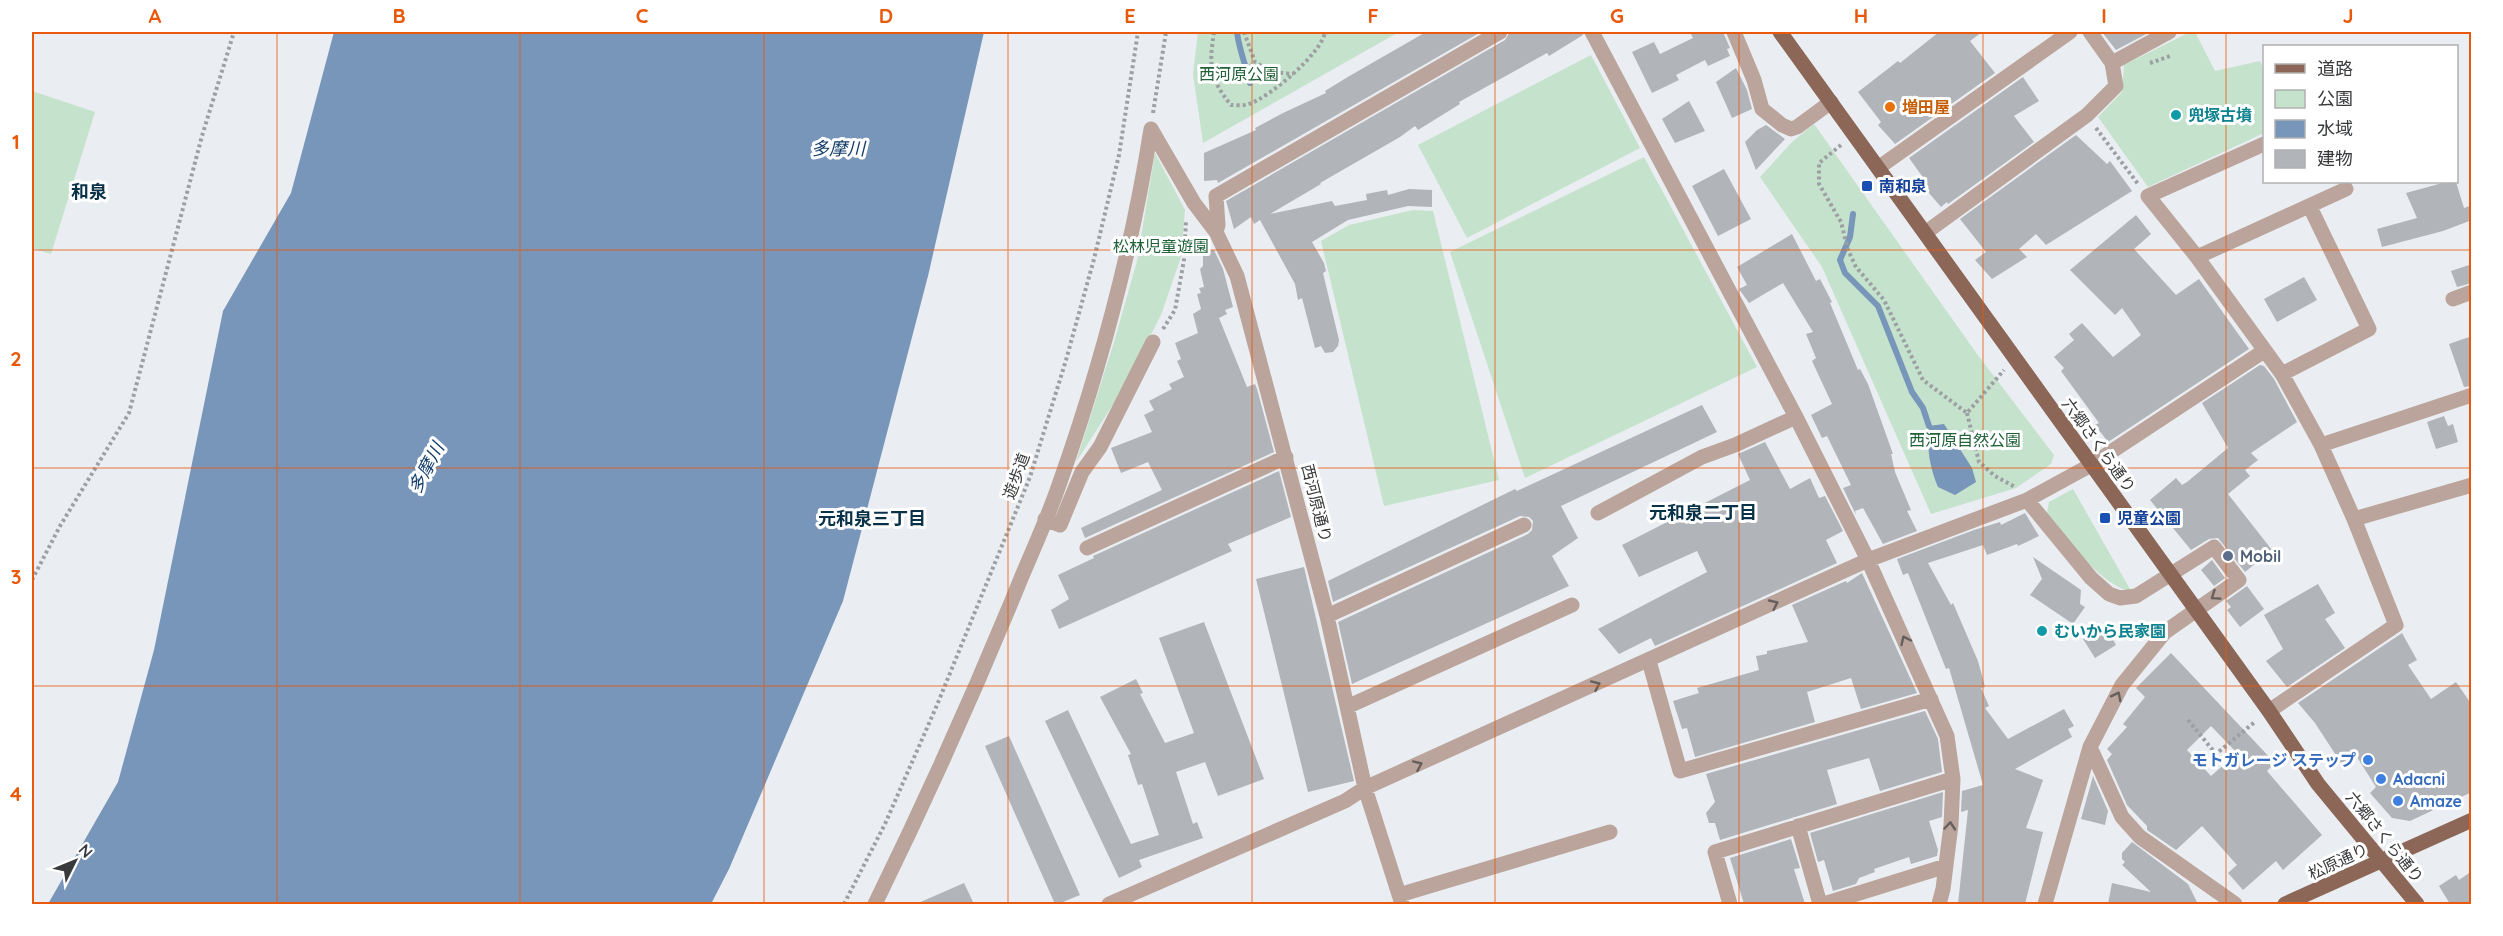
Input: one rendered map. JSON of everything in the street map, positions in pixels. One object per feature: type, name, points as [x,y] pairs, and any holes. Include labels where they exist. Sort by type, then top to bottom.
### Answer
[{"type":"main road","name":"六郷さくら通り","points":[[1780,32],[2171,575],[2318,784],[2417,904]]},
{"type":"main road","name":"松原通り","points":[[2285,904],[2472,820]]},
{"type":"street","points":[[1216,232],[1218,225],[1216,196],[1500,32]]},
{"type":"street","points":[[1592,32],[1796,417],[1868,560],[1947,736],[1953,779],[1946,866],[1939,904]]},
{"type":"street","points":[[1734,32],[1754,80],[1762,109],[1782,125],[1791,129],[1797,127],[1831,102]]},
{"type":"street","points":[[1878,168],[2070,32]]},
{"type":"street","points":[[1924,233],[2087,115],[2116,86],[2112,63],[2090,32]]},
{"type":"street","points":[[2112,63],[2169,32]]},
{"type":"street","name":"西河原通り","points":[[1151,129],[1194,203],[1216,232],[1237,276],[1327,616],[1349,706],[1365,788],[1400,900]]},
{"type":"street","points":[[875,904],[910,833],[974,690],[1045,519],[1080,422],[1106,333],[1141,190],[1151,129]]},
{"type":"street","points":[[2263,145],[2148,196],[2197,256],[2282,374],[2321,445],[2354,519],[2396,625],[2268,711]]},
{"type":"street","points":[[2197,256],[2346,189]]},
{"type":"street","points":[[2282,374],[2369,329],[2310,207]]},
{"type":"street","points":[[2453,299],[2472,292]]},
{"type":"street","points":[[1045,519],[1060,525],[1082,472],[1100,447],[1154,342]]},
{"type":"street","points":[[1109,904],[1345,801],[1365,788],[1868,560],[2027,500],[2091,465],[2265,351]]},
{"type":"street","points":[[2321,445],[2472,395]]},
{"type":"street","points":[[1598,513],[1702,457],[1796,417]]},
{"type":"street","points":[[1087,548],[1286,457]]},
{"type":"street","points":[[2354,519],[2472,485]]},
{"type":"street","points":[[2027,500],[2091,578],[2109,594],[2120,598],[2136,596],[2214,547],[2239,580],[2165,632],[2122,685],[2090,747],[2045,904]]},
{"type":"street","points":[[1327,616],[1524,525]]},
{"type":"street","points":[[1349,706],[1572,605]]},
{"type":"street","points":[[1649,661],[1680,771],[1931,699]]},
{"type":"street","points":[[2090,747],[2122,817],[2140,837],[2235,904]]},
{"type":"street","points":[[1730,904],[1716,852],[1953,779]]},
{"type":"street","points":[[1798,826],[1822,904],[1946,866]]},
{"type":"street","points":[[1400,900],[1610,832]]},
{"type":"path","points":[[32,580],[60,526],[129,413],[202,136],[234,32]]},
{"type":"path","name":"遊歩道","points":[[844,904],[885,824],[937,705],[1029,477],[1066,360],[1094,258],[1119,154],[1138,32]]},
{"type":"path","points":[[1151,129],[1166,32]]},
{"type":"path","points":[[1214,32],[1211,69],[1216,87],[1231,105],[1248,105],[1300,70],[1324,40],[1325,32]]},
{"type":"path","points":[[1244,32],[1255,62],[1270,72],[1293,74]]},
{"type":"path","points":[[1211,69],[1230,76],[1243,74],[1255,62]]},
{"type":"path","points":[[2087,115],[2148,196]]},
{"type":"path","points":[[1855,136],[1819,163],[1819,184],[1841,222],[1848,250],[1856,267],[1884,300],[1923,380],[1967,413],[1979,462],[1995,476],[2016,488],[2027,500]]},
{"type":"path","points":[[1154,342],[1175,310],[1184,260],[1187,215]]},
{"type":"path","points":[[1967,413],[1999,373],[2017,361]]},
{"type":"path","points":[[2188,720],[2216,754],[2268,711]]},
{"type":"green space","name":"西河原公園","points":[[1198,32],[1399,32],[1203,143],[1193,74]]},
{"type":"green space","points":[[2190,32],[2195,32],[2215,71],[2260,61],[2263,68],[2263,133],[2148,187],[2098,117],[2122,92],[2124,65]]},
{"type":"green space","points":[[1591,55],[1640,148],[1467,238],[1418,145]]},
{"type":"green space","points":[[32,91],[95,112],[51,254],[32,248]]},
{"type":"green space","name":"西河原自然公園","points":[[1814,124],[1977,354],[2054,455],[2051,464],[2016,488],[1931,514],[1822,267],[1760,177],[1792,142]]},
{"type":"green space","name":"松林児童遊園","points":[[1155,153],[1185,210],[1181,257],[1161,315],[1123,389],[1076,462],[1137,261]]},
{"type":"green space","points":[[1644,157],[1757,367],[1525,478],[1450,252]]},
{"type":"green space","points":[[1413,210],[1433,211],[1499,480],[1384,506],[1321,241],[1349,225]]},
{"type":"green space","points":[[2073,489],[2130,589],[2128,591],[2104,578],[2093,568],[2047,513],[2049,502]]},
{"type":"water","name":"多摩川","points":[[334,32],[984,32],[928,276],[843,601],[729,869],[711,904],[48,904],[118,782],[154,650],[223,311],[291,193]]},
{"type":"water","points":[[1944,424],[1972,468],[1976,482],[1955,495],[1938,487],[1929,457],[1929,426]]},
{"type":"building","points":[[1426,32],[1481,32],[1218,183],[1217,180],[1204,181],[1204,153],[1256,130],[1255,128],[1283,113],[1326,93],[1325,91],[1346,78]]},
{"type":"building","points":[[1510,32],[1582,32],[1583,35],[1549,56],[1547,53],[1459,102],[1460,104],[1418,130],[1415,126],[1270,214],[1332,201],[1335,206],[1367,200],[1366,194],[1387,190],[1388,195],[1409,189],[1432,190],[1432,207],[1408,206],[1348,220],[1312,242],[1324,263],[1326,271],[1323,273],[1339,340],[1333,352],[1325,353],[1321,346],[1315,348],[1302,298],[1298,300],[1295,284],[1260,220],[1254,224],[1251,217],[1234,229],[1226,201],[1505,40]]},
{"type":"building","points":[[1690,32],[1723,32],[1730,48],[1727,49],[1730,56],[1708,66],[1705,60],[1676,75],[1679,80],[1652,93],[1632,52],[1654,42],[1660,54],[1693,38]]},
{"type":"building","points":[[1939,32],[1982,32],[1970,41],[1995,73],[1895,144],[1878,125],[1881,122],[1858,92]]},
{"type":"building","points":[[2102,32],[2150,32],[2116,50]]},
{"type":"building","points":[[1736,68],[1747,90],[1752,109],[1732,118],[1716,82]]},
{"type":"building","points":[[2023,77],[2039,101],[2014,116],[2034,142],[1941,207],[1923,186],[1927,183],[1909,158]]},
{"type":"building","points":[[1689,101],[1705,131],[1675,143],[1662,119]]},
{"type":"building","points":[[1766,125],[1785,139],[1756,170],[1745,142]]},
{"type":"building","points":[[2076,135],[2107,164],[2110,161],[2132,191],[2046,245],[2036,234],[2019,249],[2027,257],[1992,279],[1975,260],[1986,252],[1960,219]]},
{"type":"building","points":[[1724,169],[1751,219],[1718,236],[1692,186]]},
{"type":"building","points":[[2442,183],[2456,183],[2464,208],[2472,205],[2472,220],[2443,231],[2382,247],[2377,229],[2417,218],[2406,193]]},
{"type":"building","points":[[2136,215],[2151,234],[2134,249],[2176,295],[2199,279],[2249,349],[2108,442],[2095,425],[2099,423],[2061,371],[2064,368],[2054,357],[2074,340],[2069,334],[2082,323],[2113,357],[2141,335],[2122,308],[2115,315],[2070,270]]},
{"type":"building","points":[[1792,234],[1816,281],[1820,279],[1832,302],[1830,303],[1858,370],[1860,369],[1868,384],[1893,454],[1891,454],[1895,472],[1911,510],[1907,511],[1917,531],[1883,544],[1863,508],[1855,511],[1856,515],[1843,488],[1851,485],[1827,436],[1822,438],[1811,415],[1832,404],[1812,361],[1816,358],[1806,334],[1813,332],[1783,283],[1749,303],[1739,289],[1747,285],[1737,267]]},
{"type":"building","points":[[1203,250],[1214,250],[1223,269],[1233,307],[1225,310],[1227,314],[1219,318],[1247,387],[1255,384],[1274,452],[1085,538],[1081,528],[1162,490],[1148,462],[1121,473],[1111,448],[1152,432],[1144,415],[1154,410],[1149,401],[1172,389],[1169,384],[1184,377],[1177,361],[1181,359],[1175,343],[1198,333],[1193,314],[1201,309],[1197,294],[1201,293],[1199,288],[1204,287],[1200,269],[1203,266]]},
{"type":"building","points":[[2472,264],[2472,283],[2457,287],[2451,271]]},
{"type":"building","points":[[2304,277],[2317,300],[2277,322],[2264,299]]},
{"type":"building","points":[[2472,336],[2472,386],[2464,387],[2449,344]]},
{"type":"building","points":[[2260,365],[2264,366],[2274,379],[2297,422],[2251,453],[2258,460],[2245,470],[2250,476],[2228,494],[2272,550],[2245,572],[2218,538],[2209,539],[2191,550],[2150,500],[2176,478],[2182,485],[2187,482],[2228,448],[2202,403]]},
{"type":"building","points":[[1702,405],[1717,432],[1561,506],[1578,538],[1552,556],[1569,586],[1352,684],[1338,622],[1528,534],[1532,530],[1533,521],[1529,517],[1520,516],[1333,602],[1328,581],[1515,489],[1517,491]]},
{"type":"building","points":[[2444,416],[2448,426],[2453,424],[2458,442],[2436,449],[2427,422]]},
{"type":"building","points":[[1765,442],[1790,489],[1810,478],[1819,498],[1825,496],[1843,531],[1826,540],[1837,563],[1655,646],[1651,638],[1619,654],[1598,629],[1707,572],[1697,551],[1639,577],[1622,545],[1750,480],[1738,454]]},
{"type":"building","points":[[1279,471],[1291,517],[1228,544],[1232,551],[1059,629],[1051,610],[1069,599],[1058,575],[1094,558],[1093,556]]},
{"type":"building","points":[[2025,513],[2039,536],[2018,546],[2017,544],[1987,555],[1983,545],[1928,563],[1951,605],[1953,603],[1978,661],[1985,687],[1981,688],[1989,706],[1985,708],[2008,739],[2064,709],[2074,726],[2068,729],[2072,737],[2015,769],[2043,780],[2026,828],[2043,832],[2025,904],[1958,904],[1968,810],[1961,812],[1962,791],[1983,785],[1949,668],[1946,669],[1908,573],[1903,575],[1897,559],[1974,530],[2000,522],[2001,525]]},
{"type":"building","points":[[2033,557],[2081,590],[2080,604],[2085,607],[2073,624],[2030,595],[2042,579]]},
{"type":"building","points":[[2212,560],[2225,578],[2214,586],[2201,570]]},
{"type":"building","points":[[1304,567],[1354,781],[1308,792],[1256,579]]},
{"type":"building","points":[[1862,573],[1917,693],[1861,709],[1851,678],[1807,692],[1815,722],[1695,757],[1687,728],[1682,729],[1673,701],[1699,693],[1697,688],[1759,670],[1756,656],[1767,654],[1767,651],[1808,642],[1792,605],[1846,581],[1847,583]]},
{"type":"building","points":[[2318,584],[2335,613],[2325,619],[2345,648],[2287,687],[2266,661],[2283,649],[2264,615]]},
{"type":"building","points":[[2247,586],[2264,609],[2240,627],[2227,610],[2231,607],[2226,601]]},
{"type":"building","points":[[1204,622],[1264,779],[1218,796],[1205,762],[1176,772],[1193,824],[1197,822],[1203,838],[1139,860],[1142,867],[1119,878],[1045,721],[1068,710],[1131,844],[1159,835],[1142,784],[1138,785],[1128,755],[1131,754],[1100,697],[1136,679],[1143,693],[1140,694],[1165,743],[1194,733],[1159,638]]},
{"type":"building","points":[[2105,626],[2116,645],[2095,658],[2083,639]]},
{"type":"building","points":[[2402,633],[2417,660],[2408,665],[2431,699],[2456,682],[2472,705],[2472,792],[2410,821],[2392,818],[2370,793],[2376,787],[2357,757],[2343,766],[2315,723],[2298,703]]},
{"type":"building","points":[[2171,653],[2275,763],[2267,771],[2322,835],[2283,870],[2276,861],[2243,890],[2228,873],[2237,865],[2202,826],[2176,850],[2147,830],[2147,826],[2127,805],[2107,760],[2112,754],[2107,749],[2127,727],[2123,724],[2145,697],[2136,688]],"holes":[[[2211,726],[2237,753],[2211,776],[2187,750]]]},
{"type":"building","points":[[1925,711],[1938,739],[1942,772],[1880,791],[1869,758],[1827,770],[1837,804],[1720,840],[1715,823],[1709,823],[1706,813],[1715,802],[1706,774]]},
{"type":"building","points":[[1009,736],[1080,895],[1058,904],[1055,904],[985,746]]},
{"type":"building","points":[[2093,776],[2108,811],[2105,825],[2081,819]]},
{"type":"building","points":[[1943,792],[1942,817],[1929,821],[1938,850],[1937,856],[1911,864],[1909,857],[1874,869],[1875,872],[1859,878],[1856,884],[1833,891],[1824,860],[1818,862],[1810,833]]},
{"type":"building","points":[[1791,839],[1800,868],[1794,869],[1805,904],[1744,904],[1730,858]]},
{"type":"building","points":[[2132,842],[2188,884],[2198,904],[2108,904],[2112,883],[2151,892],[2122,865],[2125,862],[2122,859],[2122,853]]},
{"type":"building","points":[[2472,871],[2472,904],[2450,904],[2439,886],[2456,875],[2459,880]]},
{"type":"building","points":[[964,883],[974,904],[916,904]]},
{"type":"waterway","points":[[1237,32],[1250,83]]},
{"type":"waterway","points":[[1853,214],[1850,237],[1840,260],[1845,273],[1878,306],[1912,392],[1923,408],[1929,426]]},
{"type":"place","name":"増田屋","points":[[1890,107]]},
{"type":"place","name":"兜塚古墳","points":[[2176,115]]},
{"type":"place","name":"南和泉","points":[[1867,186]]},
{"type":"place","name":"児童公園","points":[[2105,518]]},
{"type":"place","name":"Mobil","points":[[2228,556]]},
{"type":"place","name":"むいから民家園","points":[[2042,631]]},
{"type":"place","name":"モトガレージ ステップ","points":[[2368,760]]},
{"type":"place","name":"Adacni","points":[[2381,779]]},
{"type":"place","name":"Amaze","points":[[2398,801]]},
{"type":"district","name":"和泉","points":[[89,191]]},
{"type":"district","name":"元和泉二丁目","points":[[1703,512]]},
{"type":"district","name":"元和泉三丁目","points":[[872,518]]}]
